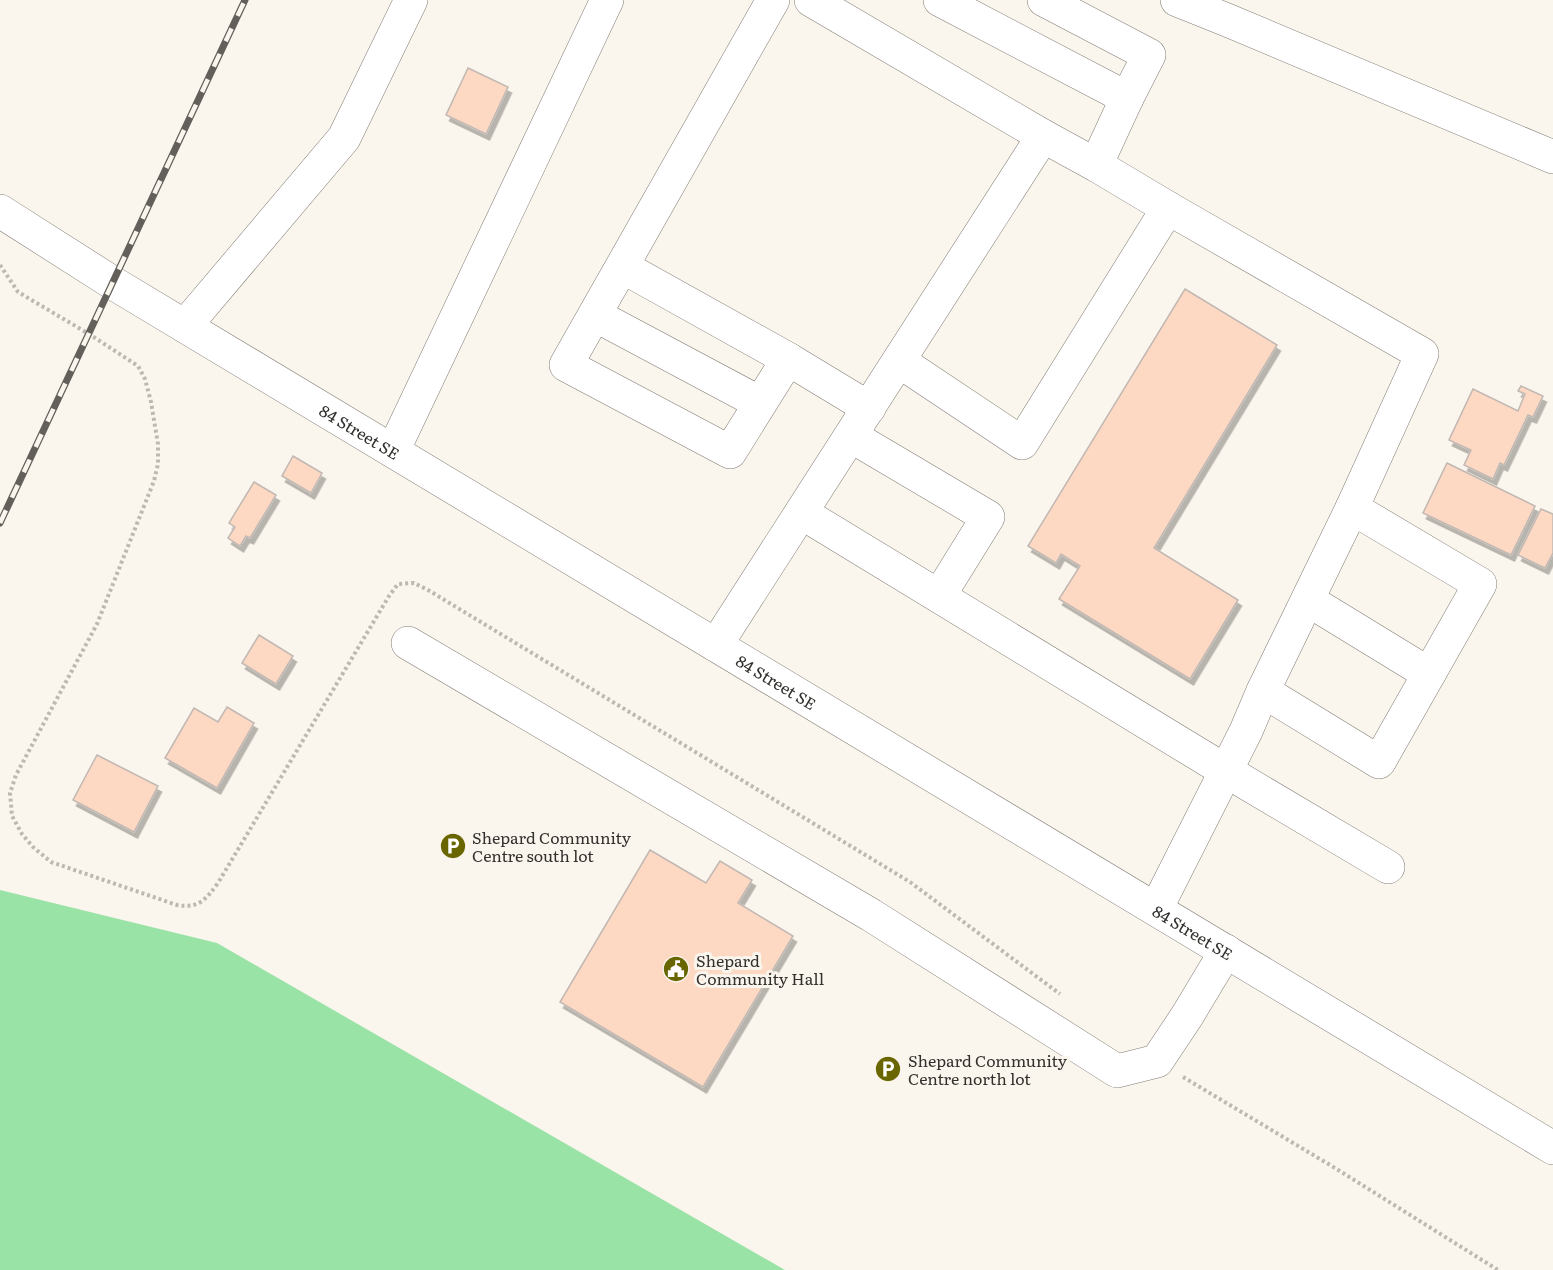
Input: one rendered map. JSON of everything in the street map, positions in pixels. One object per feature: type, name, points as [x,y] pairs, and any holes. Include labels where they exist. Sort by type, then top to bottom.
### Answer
[{"type":"street","points":[[185,326],[344,138],[411,0]]},
{"type":"street","points":[[393,451],[607,0]]},
{"type":"street","points":[[772,0],[566,365],[730,452],[788,359]]},
{"type":"street","points":[[811,0],[1422,354],[1246,731],[1156,909]]},
{"type":"street","points":[[940,0],[1127,98]]},
{"type":"street","points":[[1044,0],[1149,55],[1096,165]]},
{"type":"street","points":[[1177,0],[1553,157]]},
{"type":"street","points":[[717,645],[1043,136]]},
{"type":"street","points":[[899,361],[1022,443],[1168,208]]},
{"type":"street","name":"84 Street SE","points":[[0,211],[113,283],[1553,1148]]},
{"type":"street","points":[[623,267],[788,359],[869,408]]},
{"type":"street","points":[[595,315],[760,404]]},
{"type":"street","points":[[851,436],[988,517],[939,596]]},
{"type":"street","points":[[1263,691],[1379,762],[1480,584],[1352,508]]},
{"type":"street","points":[[802,513],[1388,867]]},
{"type":"street","points":[[1308,600],[1429,674]]},
{"type":"street","points":[[408,643],[871,915],[1117,1071],[1157,1061],[1226,951]]},
{"type":"path","points":[[0,265],[18,291],[138,366],[145,379],[152,402],[158,444],[158,464],[154,481],[97,624],[16,774],[10,793],[12,816],[22,834],[33,848],[51,862],[177,905],[188,907],[198,904],[209,896],[389,596],[399,584],[414,583],[910,882],[1060,995]]},
{"type":"path","points":[[1157,1061],[1498,1270]]},
{"type":"green space","points":[[0,890],[217,943],[785,1270],[0,1270]]},
{"type":"building","points":[[468,68],[508,87],[486,134],[446,115]]},
{"type":"building","points":[[1185,289],[1277,345],[1154,548],[1238,600],[1190,679],[1059,599],[1080,566],[1061,554],[1056,563],[1028,546]]},
{"type":"building","points":[[1521,386],[1543,396],[1533,417],[1528,415],[1504,465],[1500,463],[1493,479],[1464,465],[1471,450],[1449,440],[1473,389],[1518,411],[1525,394],[1518,391]]},
{"type":"building","points":[[293,456],[322,473],[311,493],[282,476]]},
{"type":"building","points":[[1447,463],[1535,506],[1511,555],[1423,513]]},
{"type":"building","points":[[254,482],[276,495],[250,538],[246,536],[240,546],[228,538],[235,527],[229,523]]},
{"type":"building","points":[[1541,509],[1553,514],[1553,553],[1545,568],[1518,555]]},
{"type":"building","points":[[259,635],[293,656],[276,684],[242,663]]},
{"type":"building","points":[[227,707],[254,723],[217,788],[165,758],[194,708],[218,722]]},
{"type":"building","points":[[97,755],[158,786],[134,832],[73,800]]},
{"type":"building","name":"Shepard Community Hall","points":[[650,850],[706,883],[720,861],[752,880],[738,903],[793,936],[703,1087],[560,1002]]},
{"type":"railway","points":[[0,523],[245,0]]},
{"type":"place","name":"Shepard Community Centre south lot","points":[[453,846]]},
{"type":"place","name":"Shepard Community Hall","points":[[676,969]]},
{"type":"place","name":"Shepard Community Centre north lot","points":[[888,1069]]}]
